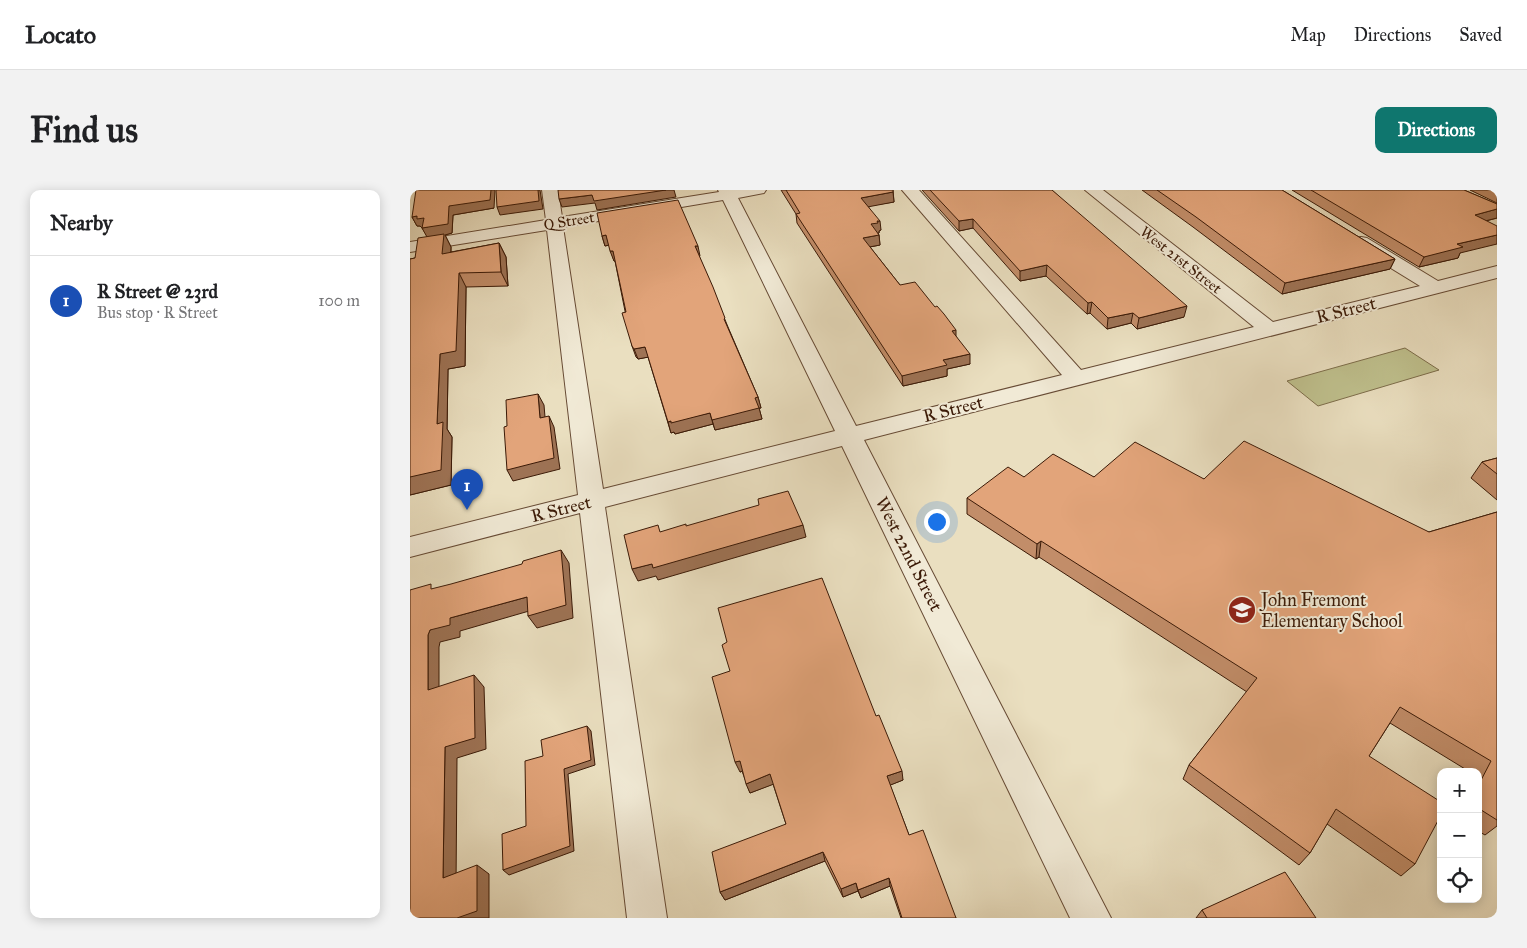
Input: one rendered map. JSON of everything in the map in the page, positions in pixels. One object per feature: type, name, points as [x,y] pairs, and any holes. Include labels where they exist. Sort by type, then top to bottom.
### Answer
[{"type":"street","points":[[550,190],[646,918]]},
{"type":"street","name":"Q Street","points":[[410,247],[728,192],[758,190]]},
{"type":"street","points":[[910,190],[1076,378]]},
{"type":"street","name":"West 21st Street","points":[[1093,190],[1269,329]]},
{"type":"street","name":"West 22nd Street","points":[[728,192],[1091,918]]},
{"type":"street","points":[[1344,231],[1435,287]]},
{"type":"street","name":"R Street","points":[[410,547],[1497,272]]},
{"type":"green space","points":[[1405,348],[1439,370],[1318,406],[1287,381]]},
{"type":"building","points":[[416,190],[491,190],[490,200],[449,206],[448,224],[422,228],[424,218],[417,219],[417,216],[412,217]]},
{"type":"building","points":[[496,190],[538,190],[539,201],[497,207]]},
{"type":"building","points":[[558,190],[666,190],[594,201],[592,195],[559,199]]},
{"type":"building","points":[[786,190],[893,190],[893,192],[861,198],[880,221],[871,224],[879,235],[863,238],[900,285],[915,282],[935,307],[937,306],[944,314],[956,330],[952,331],[970,354],[943,360],[947,365],[902,376],[796,214],[800,213]]},
{"type":"building","points":[[930,190],[1052,190],[1187,306],[1139,318],[1133,313],[1108,318],[1092,302],[1088,303],[1047,265],[1020,271],[973,219],[959,221]]},
{"type":"building","points":[[1157,190],[1282,190],[1395,259],[1285,283]]},
{"type":"building","points":[[1311,190],[1464,190],[1497,204],[1497,209],[1475,215],[1497,226],[1497,235],[1457,244],[1463,247],[1424,257]]},
{"type":"building","points":[[678,200],[698,246],[695,246],[713,287],[724,319],[758,397],[755,398],[759,408],[712,420],[710,413],[671,423],[671,421],[668,422],[645,347],[634,349],[632,346],[622,313],[626,312],[613,251],[610,251],[606,235],[602,236],[597,213]]},
{"type":"building","points":[[444,234],[442,254],[499,243],[501,272],[459,273],[456,351],[440,354],[437,424],[443,422],[441,470],[410,477],[410,259],[415,258],[418,238]]},
{"type":"building","points":[[538,394],[540,418],[549,416],[554,458],[507,470],[504,427],[507,426],[506,400]]},
{"type":"building","points":[[1244,441],[1429,532],[1497,512],[1497,820],[1482,811],[1482,778],[1491,761],[1400,707],[1369,756],[1437,799],[1437,823],[1415,864],[1336,809],[1310,853],[1189,765],[1257,678],[1041,541],[1037,544],[967,498],[1008,467],[1024,477],[1053,454],[1094,477],[1135,442],[1204,479]]},
{"type":"building","points":[[1497,458],[1497,474],[1482,462]]},
{"type":"building","points":[[788,491],[803,525],[653,568],[652,564],[632,569],[624,535],[658,525],[660,532],[686,524],[686,526],[759,505],[758,499]]},
{"type":"building","points":[[561,550],[566,605],[528,616],[527,597],[450,618],[450,625],[430,630],[428,635],[428,690],[474,675],[475,738],[445,747],[443,878],[477,865],[477,911],[457,918],[410,918],[410,590],[431,584],[431,589],[451,584],[522,564],[523,561]]},
{"type":"building","points":[[822,578],[876,716],[879,715],[902,771],[887,776],[909,835],[923,830],[956,918],[902,918],[889,878],[858,890],[856,883],[841,889],[823,852],[720,892],[712,852],[786,824],[770,774],[746,784],[740,761],[735,762],[712,677],[730,671],[722,645],[727,642],[718,608]]},
{"type":"building","points":[[587,726],[591,760],[564,769],[570,846],[503,870],[502,834],[526,826],[525,761],[543,756],[541,740]]},
{"type":"building","points":[[1285,872],[1316,918],[1207,918],[1202,910]]},
{"type":"place","name":"R Street @ 23rd","points":[[467,510]]},
{"type":"place","name":"John Fremont Elementary School","points":[[1242,610]]}]
